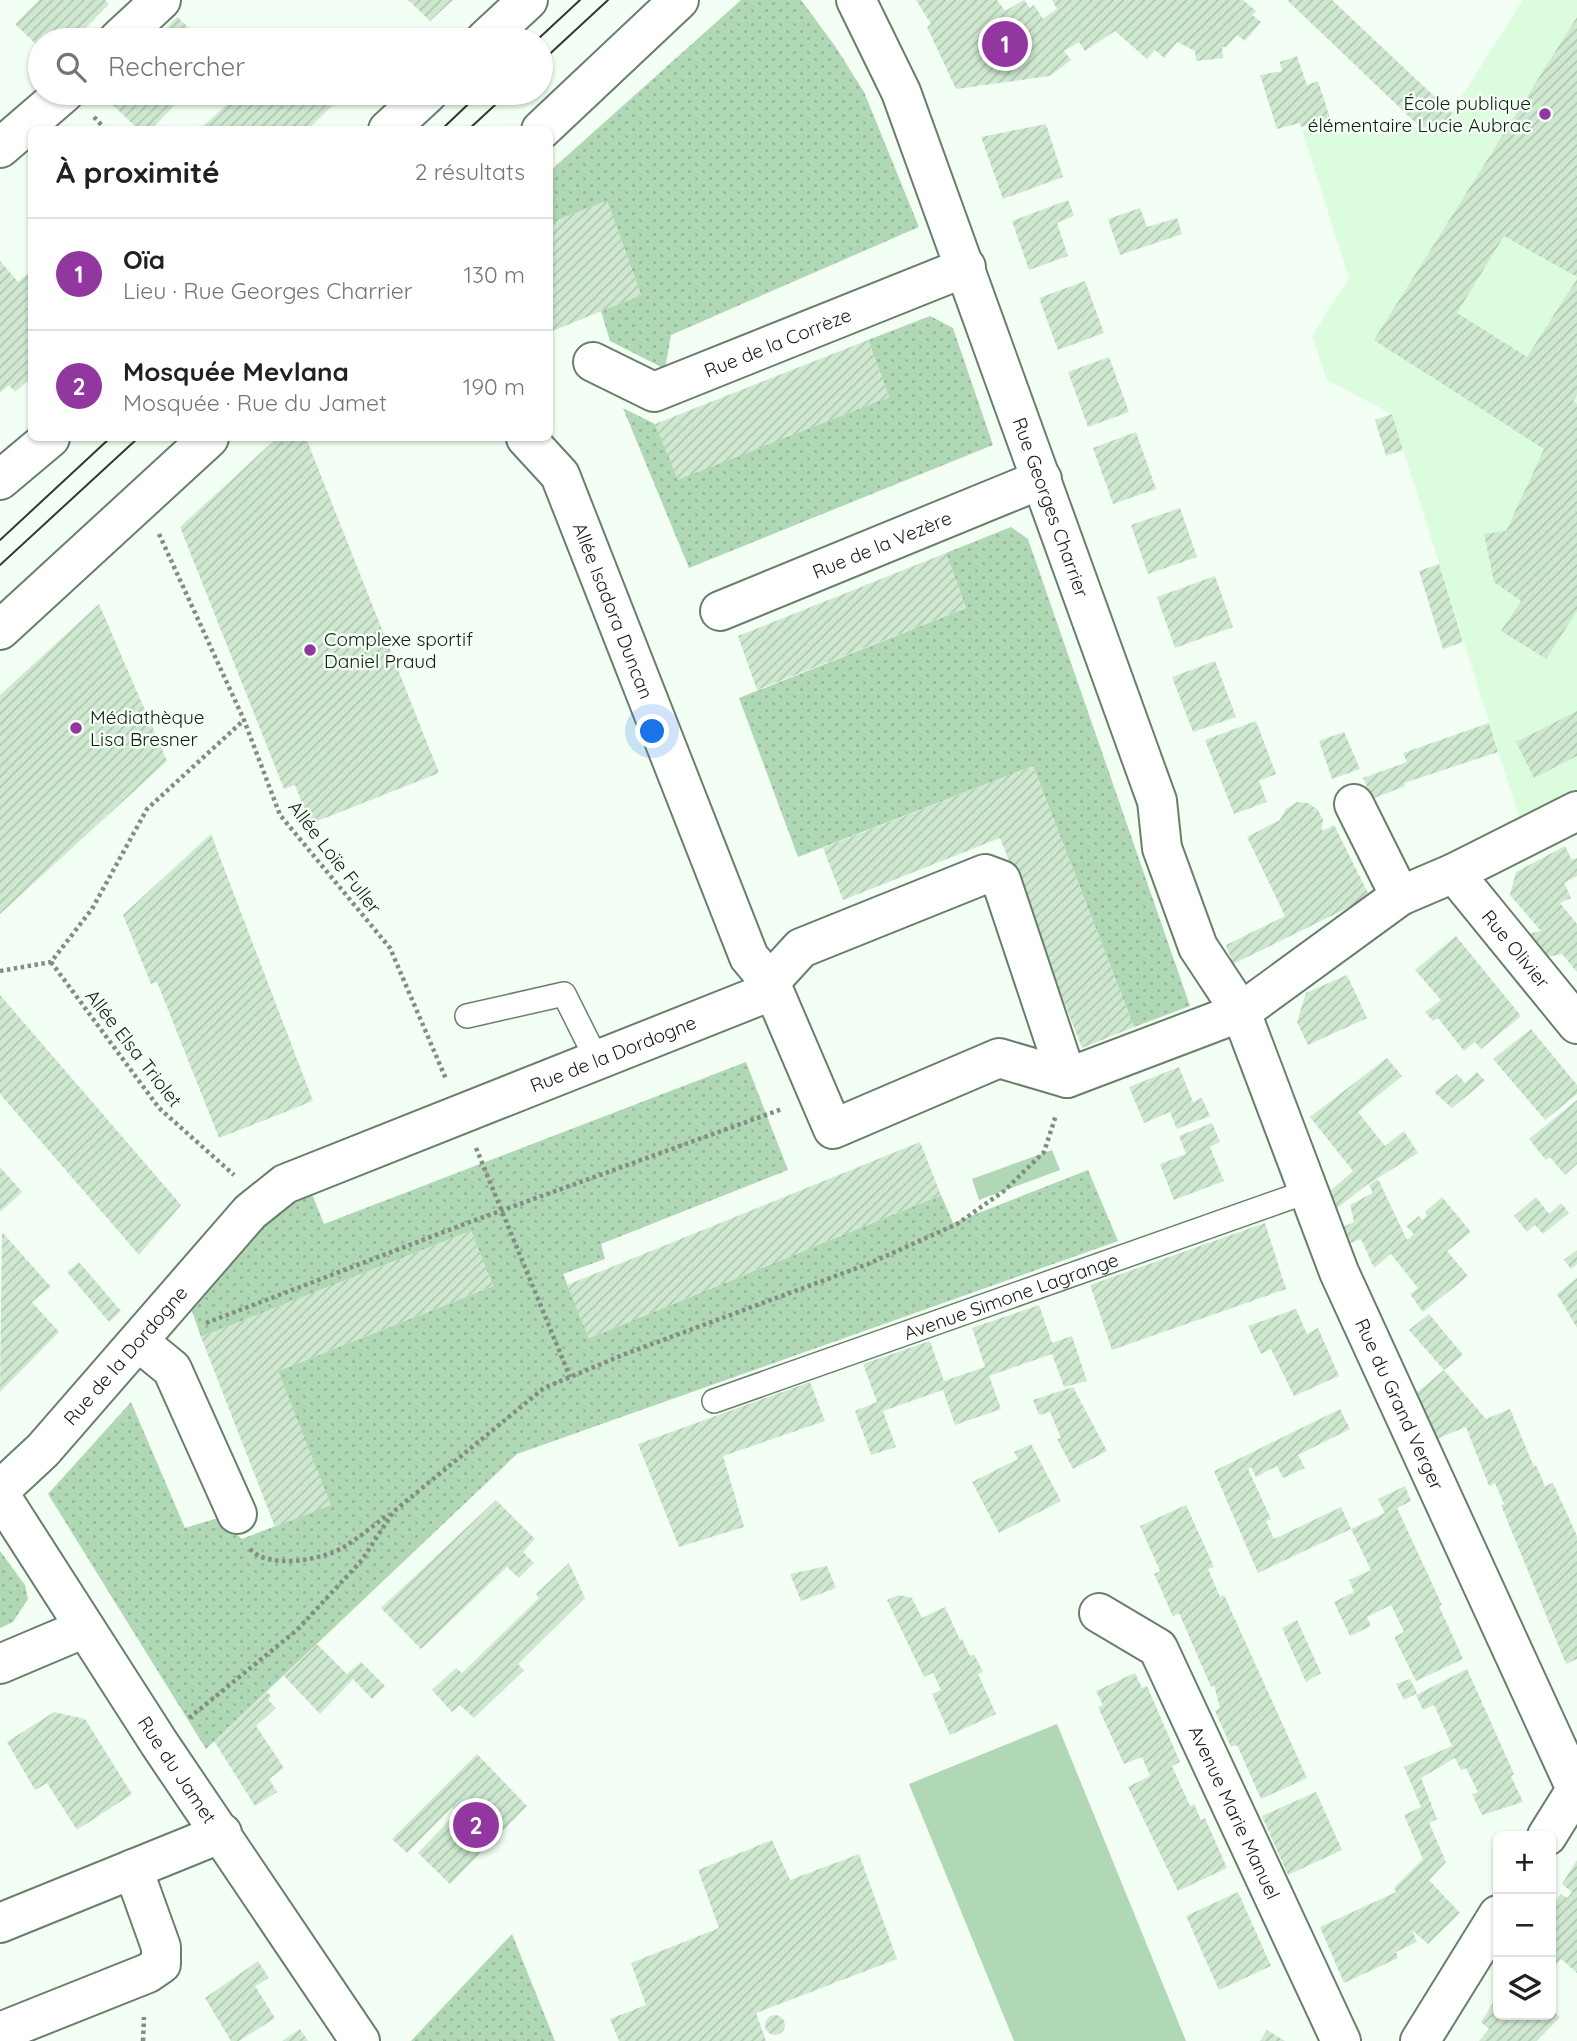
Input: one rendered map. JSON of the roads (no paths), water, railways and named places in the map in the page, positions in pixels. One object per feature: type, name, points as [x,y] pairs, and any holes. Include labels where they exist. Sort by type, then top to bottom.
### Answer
[{"type":"street","points":[[131,28],[161,0]]},
{"type":"street","points":[[498,28],[528,0]]},
{"type":"street","points":[[545,126],[679,0]]},
{"type":"street","name":"Rue Georges Charrier","points":[[856,0],[901,92],[966,267],[1157,801],[1162,848],[1198,947],[1241,1012]]},
{"type":"street","points":[[0,148],[50,105]]},
{"type":"street","points":[[392,126],[415,105]]},
{"type":"street","name":"Rue de la Corrèze","points":[[593,362],[654,393],[966,267]]},
{"type":"street","points":[[0,480],[46,441]]},
{"type":"street","points":[[0,630],[205,441]]},
{"type":"street","name":"Allée Isadora Duncan","points":[[529,441],[559,475],[749,957],[770,982]]},
{"type":"street","name":"Rue de la Vezère","points":[[720,611],[1042,479]]},
{"type":"street","points":[[1354,804],[1399,896]]},
{"type":"street","points":[[770,982],[833,1129],[999,1058],[1068,1078],[1241,1012],[1399,896],[1454,873],[1577,811]]},
{"type":"street","name":"Rue Olivier","points":[[1454,873],[1577,1024]]},
{"type":"street","name":"Rue de la Dordogne","points":[[0,1492],[32,1461],[139,1342],[250,1212],[285,1184],[756,997],[801,948],[985,874],[1001,880],[1068,1078]]},
{"type":"street","name":"Rue du Grand Verger","points":[[1241,1012],[1339,1272],[1577,1788]]},
{"type":"street","points":[[139,1342],[172,1369],[237,1514]]},
{"type":"street","name":"Rue du Jamet","points":[[0,1492],[159,1742],[360,2041]]},
{"type":"street","name":"Avenue Marie Manuel","points":[[1099,1613],[1158,1648],[1341,2041]]},
{"type":"street","points":[[0,1664],[85,1628]]},
{"type":"street","points":[[1550,1831],[1577,1788]]},
{"type":"street","points":[[0,1923],[222,1833]]},
{"type":"street","points":[[0,2032],[148,1973],[161,1964],[161,1947],[133,1870]]},
{"type":"street","points":[[1420,2041],[1493,1923]]},
{"type":"lane","points":[[467,1016],[564,993],[597,1060]]},
{"type":"lane","name":"Avenue Simone Lagrange","points":[[714,1401],[1309,1191]]},
{"type":"tram line","points":[[550,28],[580,0]]},
{"type":"tram line","points":[[553,51],[608,0]]},
{"type":"tram line","points":[[445,126],[467,105]]},
{"type":"tram line","points":[[472,126],[495,105]]},
{"type":"tram line","points":[[0,540],[107,441]]},
{"type":"tram line","points":[[0,565],[135,441]]},
{"type":"place","name":"Oïa","points":[[1005,44]]},
{"type":"place","name":"École publique élémentaire Lucie Aubrac","points":[[1545,114]]},
{"type":"place","name":"Complexe sportif Daniel Praud","points":[[310,650]]},
{"type":"place","name":"Médiathèque Lisa Bresner","points":[[76,728]]},
{"type":"place","name":"Mosquée Mevlana","points":[[476,1825]]}]
